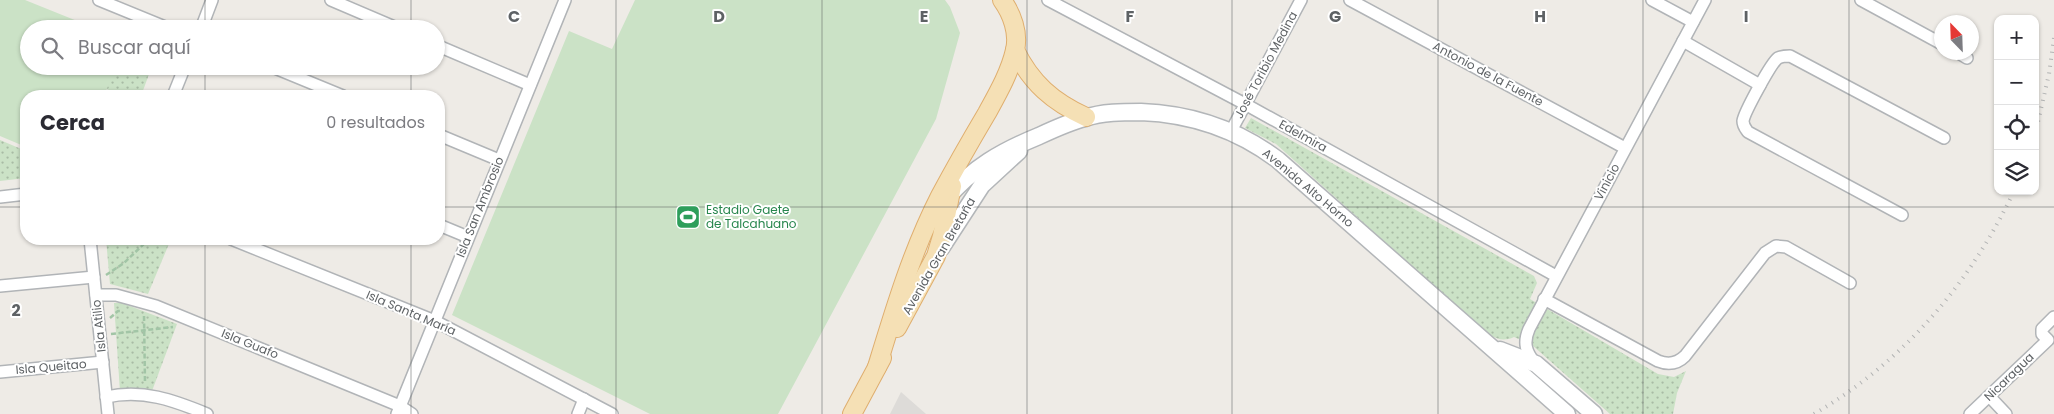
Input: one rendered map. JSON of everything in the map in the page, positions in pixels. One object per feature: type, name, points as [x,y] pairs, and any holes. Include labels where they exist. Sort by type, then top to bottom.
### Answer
[{"type":"main road","points":[[1002,0],[1011,16],[1014,28],[1015,50],[1022,64],[1040,88],[1060,104],[1086,117]]},
{"type":"main road","name":"Avenida Gran Bretaña","points":[[877,367],[902,283],[925,229],[958,164],[994,100],[1015,50]]},
{"type":"main road","name":"Avenida Alto Horno","points":[[1086,117],[1124,112],[1159,113],[1198,120],[1230,131],[1263,149],[1278,160],[1567,414]]},
{"type":"main road","name":"Avenida Gran Bretaña","points":[[925,229],[951,193],[970,174],[987,161],[1005,150],[1086,117]]},
{"type":"main road","name":"Avenida Gran Bretaña","points":[[852,414],[936,256],[982,185],[1006,162],[1038,136]]},
{"type":"main road","name":"Avenida Gran Bretaña","points":[[951,193],[958,164]]},
{"type":"main road","points":[[936,256],[951,193]]},
{"type":"main road","name":"Avenida Alto Horno","points":[[1492,348],[1536,364],[1594,414]]},
{"type":"street","points":[[99,0],[112,3],[150,20]]},
{"type":"street","points":[[204,20],[212,0]]},
{"type":"street","points":[[331,0],[378,20]]},
{"type":"street","points":[[551,0],[564,2]]},
{"type":"street","name":"Edelmira","points":[[1048,0],[1245,104],[1556,276]]},
{"type":"street","name":"José Toribio Medina","points":[[1230,131],[1300,0]]},
{"type":"street","name":"Antonio de la Fuente","points":[[1350,0],[1625,148]]},
{"type":"street","points":[[1652,0],[1693,22]]},
{"type":"street","name":"Vinicio","points":[[1536,364],[1528,355],[1526,341],[1529,329],[1705,0]]},
{"type":"street","points":[[1861,0],[1934,40]]},
{"type":"street","name":"Isla San Ambrosio","points":[[398,410],[564,2]]},
{"type":"street","points":[[1683,41],[1760,84]]},
{"type":"street","points":[[445,49],[530,84]]},
{"type":"street","points":[[1902,215],[1748,132],[1744,126],[1743,119],[1760,84],[1776,60],[1781,57],[1790,56],[1944,138]]},
{"type":"street","points":[[175,90],[181,75]]},
{"type":"street","points":[[292,75],[328,90]]},
{"type":"street","points":[[445,138],[499,160]]},
{"type":"street","points":[[0,197],[20,195]]},
{"type":"street","points":[[445,227],[468,237]]},
{"type":"street","name":"Isla Atilio","points":[[92,245],[100,276],[96,294],[108,414]]},
{"type":"street","name":"Isla Santa María","points":[[246,245],[435,321],[612,414]]},
{"type":"street","points":[[1544,299],[1658,361],[1672,364],[1685,356],[1766,253],[1772,248],[1786,248],[1850,283]]},
{"type":"street","points":[[0,286],[100,276]]},
{"type":"street","name":"Isla Guafo","points":[[96,294],[116,295],[144,302],[398,410],[412,414]]},
{"type":"street","name":"Nicaragua","points":[[1970,414],[2051,344],[2042,334],[2042,329],[2054,318]]},
{"type":"street","name":"Isla Queitao","points":[[0,372],[103,362]]},
{"type":"street","points":[[106,397],[119,394],[145,394],[176,401],[207,414]]},
{"type":"street","points":[[1989,396],[2006,414]]},
{"type":"street","points":[[578,414],[584,399]]},
{"type":"path","points":[[100,276],[124,263],[143,245]]},
{"type":"path","points":[[144,302],[145,394]]},
{"type":"path","points":[[100,334],[179,327],[183,317]]},
{"type":"shaded area","points":[[901,392],[926,414],[890,414]]},
{"type":"green space","points":[[0,0],[25,0],[75,20],[20,20],[20,75],[112,75],[106,90],[20,90],[20,144],[0,136]]},
{"type":"green space","name":"Estadio Gaete de Talcahuano","points":[[635,0],[945,0],[950,7],[960,33],[936,119],[778,414],[650,414],[452,315],[569,31],[612,49]]},
{"type":"green space","points":[[102,75],[149,75],[143,90],[109,90],[98,86]]},
{"type":"green space","points":[[1251,118],[1534,276],[1537,283],[1530,299],[1658,374],[1674,377],[1686,371],[1677,393],[1673,414],[1610,414],[1532,345],[1514,337],[1509,339],[1495,338],[1478,326],[1276,144],[1245,128]]},
{"type":"green space","points":[[0,140],[20,148],[20,179],[0,181]]},
{"type":"green space","points":[[107,245],[168,245],[148,294],[110,284]]},
{"type":"green space","points":[[114,303],[122,303],[177,324],[152,391],[120,392]]},
{"type":"railway","points":[[2039,118],[2049,74],[2054,38]]},
{"type":"railway","points":[[1814,414],[1877,370],[1931,318],[1977,258],[2012,195]]},
{"type":"place","name":"Estadio Gaete de Talcahuano","points":[[688,217]]}]
